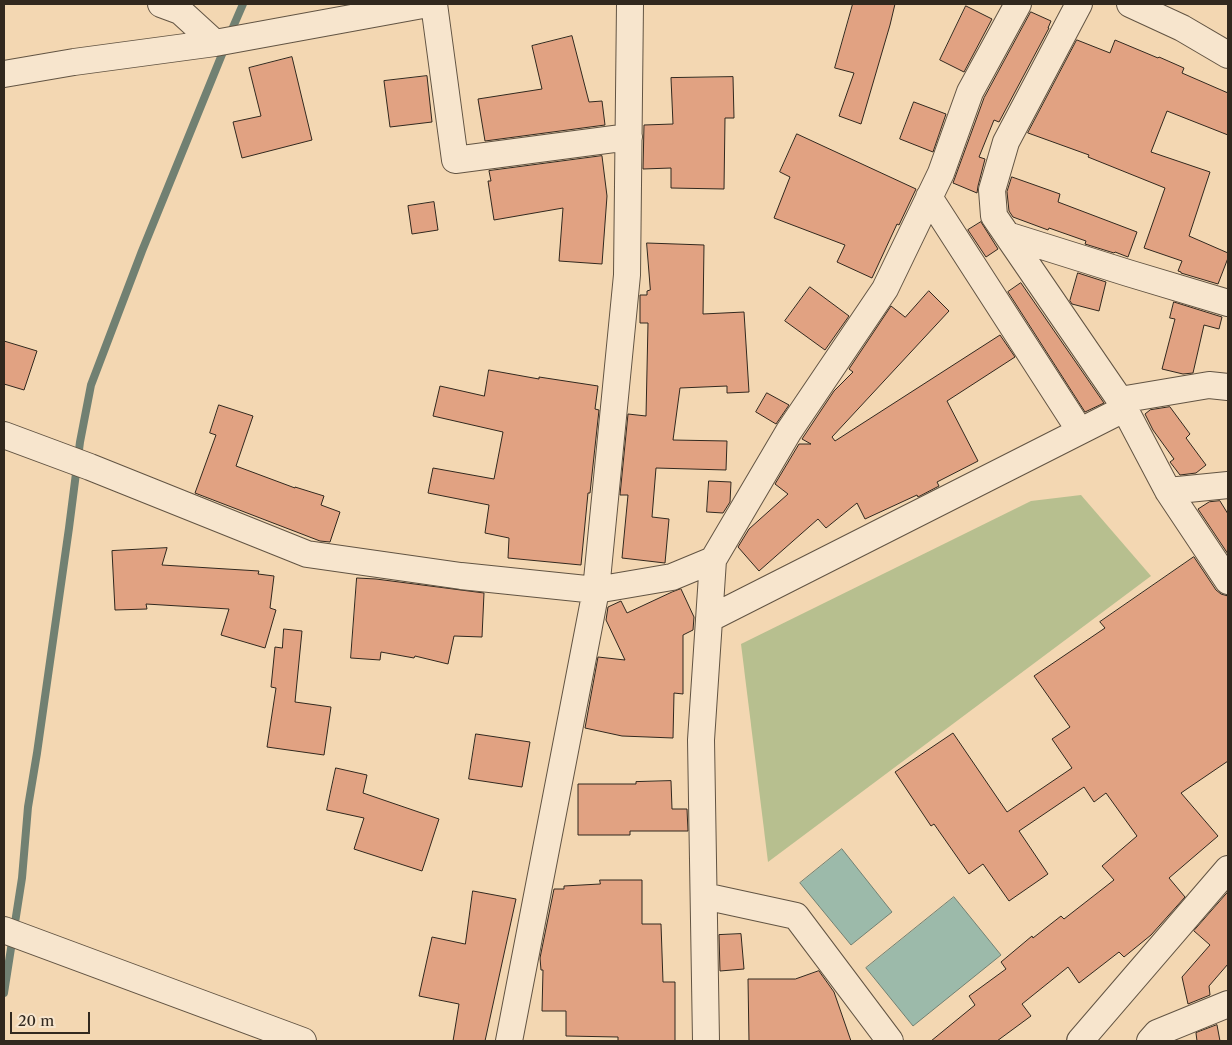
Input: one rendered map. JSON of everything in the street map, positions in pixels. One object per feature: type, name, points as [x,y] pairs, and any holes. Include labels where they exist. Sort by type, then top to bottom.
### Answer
[{"type":"street","points":[[161,4],[180,11],[215,44]]},
{"type":"street","points":[[4,74],[74,62],[215,44],[428,4]]},
{"type":"street","points":[[434,4],[456,160],[629,137]]},
{"type":"street","points":[[509,1041],[596,590],[627,275],[630,4]]},
{"type":"street","points":[[706,1041],[701,740],[712,560],[789,431],[885,289],[941,173],[970,92],[1018,4]]},
{"type":"street","points":[[1079,4],[1006,142],[992,190],[994,216],[1122,404],[1168,491],[1228,581]]},
{"type":"street","points":[[1130,4],[1182,28],[1228,55]]},
{"type":"street","points":[[929,196],[1080,431]]},
{"type":"street","points":[[1007,235],[1228,303]]},
{"type":"street","points":[[709,619],[1080,431],[1122,404],[1209,385],[1228,386]]},
{"type":"street","points":[[4,435],[90,467],[307,554],[461,576],[596,590],[672,577],[712,560]]},
{"type":"street","points":[[1168,491],[1228,485]]},
{"type":"street","points":[[1080,1041],[1228,869]]},
{"type":"street","points":[[704,896],[796,916],[890,1041]]},
{"type":"street","points":[[4,930],[304,1041]]},
{"type":"street","points":[[1150,1041],[1157,1033],[1228,1004]]},
{"type":"green space","points":[[1081,495],[1151,576],[768,862],[741,644],[1031,501]]},
{"type":"shaded area","points":[[842,849],[892,912],[851,945],[800,883]]},
{"type":"shaded area","points":[[954,897],[1001,955],[913,1026],[866,968]]},
{"type":"building","points":[[853,4],[895,4],[861,124],[839,116],[854,73],[835,68]]},
{"type":"building","points":[[966,6],[992,19],[964,72],[940,60]]},
{"type":"building","points":[[1031,12],[1051,21],[1049,28],[999,122],[994,120],[979,157],[985,159],[977,193],[953,183],[984,98]]},
{"type":"building","points":[[572,36],[589,102],[602,101],[605,125],[485,141],[478,99],[542,89],[532,46]]},
{"type":"building","points":[[1077,40],[1110,53],[1115,40],[1184,68],[1182,73],[1228,93],[1228,135],[1167,111],[1151,152],[1210,172],[1189,236],[1228,253],[1228,258],[1218,284],[1181,273],[1178,271],[1182,261],[1144,248],[1165,188],[1088,157],[1089,155],[1028,133]]},
{"type":"building","points":[[292,57],[312,140],[242,158],[233,122],[261,116],[249,68]]},
{"type":"building","points":[[427,76],[432,122],[390,127],[384,81]]},
{"type":"building","points":[[733,77],[734,118],[725,118],[724,189],[671,188],[671,168],[643,169],[644,125],[673,124],[671,78]]},
{"type":"building","points":[[914,102],[946,114],[933,152],[900,139]]},
{"type":"building","points":[[797,134],[916,189],[899,225],[897,224],[872,278],[837,262],[845,245],[774,218],[790,177],[780,172]]},
{"type":"building","points":[[602,156],[607,196],[602,264],[559,261],[563,208],[494,220],[488,181],[491,181],[489,171]]},
{"type":"building","points":[[1012,177],[1060,194],[1058,202],[1137,232],[1128,257],[1085,244],[1086,241],[1013,217],[1009,211],[1007,192]]},
{"type":"building","points":[[434,202],[438,230],[412,234],[408,206]]},
{"type":"building","points":[[981,222],[998,249],[986,257],[968,230]]},
{"type":"building","points":[[647,243],[704,245],[703,314],[744,312],[749,392],[727,393],[727,386],[680,388],[673,440],[727,441],[726,470],[656,468],[652,517],[669,519],[665,563],[622,558],[628,495],[620,495],[628,414],[646,416],[648,323],[640,323],[640,295],[647,295],[647,291],[650,290]]},
{"type":"building","points":[[1078,273],[1106,282],[1099,311],[1072,304],[1070,301]]},
{"type":"building","points":[[1021,283],[1104,403],[1085,412],[1008,292]]},
{"type":"building","points":[[810,287],[849,316],[825,350],[785,321]]},
{"type":"building","points":[[929,291],[949,311],[832,437],[835,441],[1000,335],[1015,357],[947,401],[978,461],[937,482],[939,486],[918,497],[917,495],[865,519],[857,503],[826,528],[818,519],[759,571],[738,547],[749,529],[788,494],[775,484],[799,444],[811,444],[802,439],[834,391],[853,372],[849,369],[891,306],[905,317]]},
{"type":"building","points":[[1174,302],[1222,317],[1219,329],[1204,325],[1193,373],[1183,374],[1162,369],[1175,319],[1170,318]]},
{"type":"building","points":[[4,341],[37,351],[24,390],[4,384]]},
{"type":"building","points":[[489,370],[539,379],[539,377],[598,386],[595,409],[599,410],[581,565],[508,558],[509,538],[485,533],[489,505],[428,493],[433,468],[494,479],[503,432],[433,416],[440,386],[484,396]]},
{"type":"building","points":[[767,393],[789,405],[776,424],[756,412]]},
{"type":"building","points":[[219,405],[253,416],[236,466],[295,488],[324,496],[321,505],[340,512],[330,542],[320,541],[195,493],[216,435],[210,433]]},
{"type":"building","points":[[1170,407],[1190,434],[1186,438],[1206,465],[1196,473],[1180,475],[1170,462],[1174,459],[1153,430],[1145,414],[1150,410]]},
{"type":"building","points":[[709,481],[731,482],[730,502],[723,513],[707,512]]},
{"type":"building","points":[[1220,501],[1228,514],[1228,554],[1198,509],[1209,502]]},
{"type":"building","points":[[167,548],[162,565],[259,571],[258,574],[274,576],[270,608],[276,610],[265,648],[221,635],[229,609],[146,604],[147,609],[115,610],[112,551]]},
{"type":"building","points":[[1194,557],[1216,590],[1228,596],[1228,761],[1181,793],[1218,836],[1169,878],[1185,897],[1151,935],[1124,957],[1119,952],[1079,983],[1068,967],[1022,1004],[1031,1016],[997,1041],[931,1041],[975,1005],[969,996],[1006,969],[1001,962],[1032,936],[1033,938],[1061,916],[1064,919],[1114,880],[1102,866],[1137,836],[1106,793],[1094,802],[1084,787],[1019,831],[1048,874],[1009,901],[983,864],[969,874],[934,824],[931,826],[895,772],[953,733],[1007,812],[1072,768],[1052,739],[1070,727],[1034,676],[1105,628],[1100,622]]},
{"type":"building","points":[[357,578],[484,593],[482,637],[454,636],[448,664],[415,656],[414,658],[381,652],[380,660],[351,658]]},
{"type":"building","points":[[681,589],[694,617],[693,630],[683,635],[683,694],[674,693],[673,738],[622,736],[585,728],[598,657],[625,660],[606,620],[608,607],[621,601],[627,613]]},
{"type":"building","points":[[284,629],[302,631],[295,702],[331,707],[324,755],[267,747],[276,688],[271,687],[275,647],[282,648]]},
{"type":"building","points":[[476,734],[530,742],[522,787],[469,779]]},
{"type":"building","points":[[336,768],[367,775],[363,793],[439,819],[422,871],[354,849],[364,818],[327,810]]},
{"type":"building","points":[[671,781],[672,809],[687,809],[688,831],[630,831],[630,835],[578,835],[578,784],[636,784],[636,782]]},
{"type":"building","points":[[600,880],[642,880],[642,924],[661,924],[663,982],[675,982],[675,1041],[618,1041],[618,1037],[566,1036],[566,1011],[542,1011],[543,970],[541,970],[540,958],[554,889],[564,889],[564,886],[600,884]]},
{"type":"building","points":[[473,891],[516,899],[485,1041],[453,1041],[459,1004],[419,996],[432,937],[465,944]]},
{"type":"building","points":[[1228,892],[1228,964],[1209,986],[1210,995],[1188,1004],[1182,977],[1210,945],[1194,931]]},
{"type":"building","points":[[741,934],[744,969],[720,971],[719,935]]},
{"type":"building","points":[[819,971],[834,992],[851,1041],[749,1041],[748,979],[795,979]]},
{"type":"building","points":[[1217,1025],[1220,1041],[1197,1041],[1196,1033]]},
{"type":"waterway","points":[[230,34],[243,4]]},
{"type":"waterway","points":[[4,993],[22,878],[28,807],[80,442],[91,385],[142,251],[225,47]]}]
